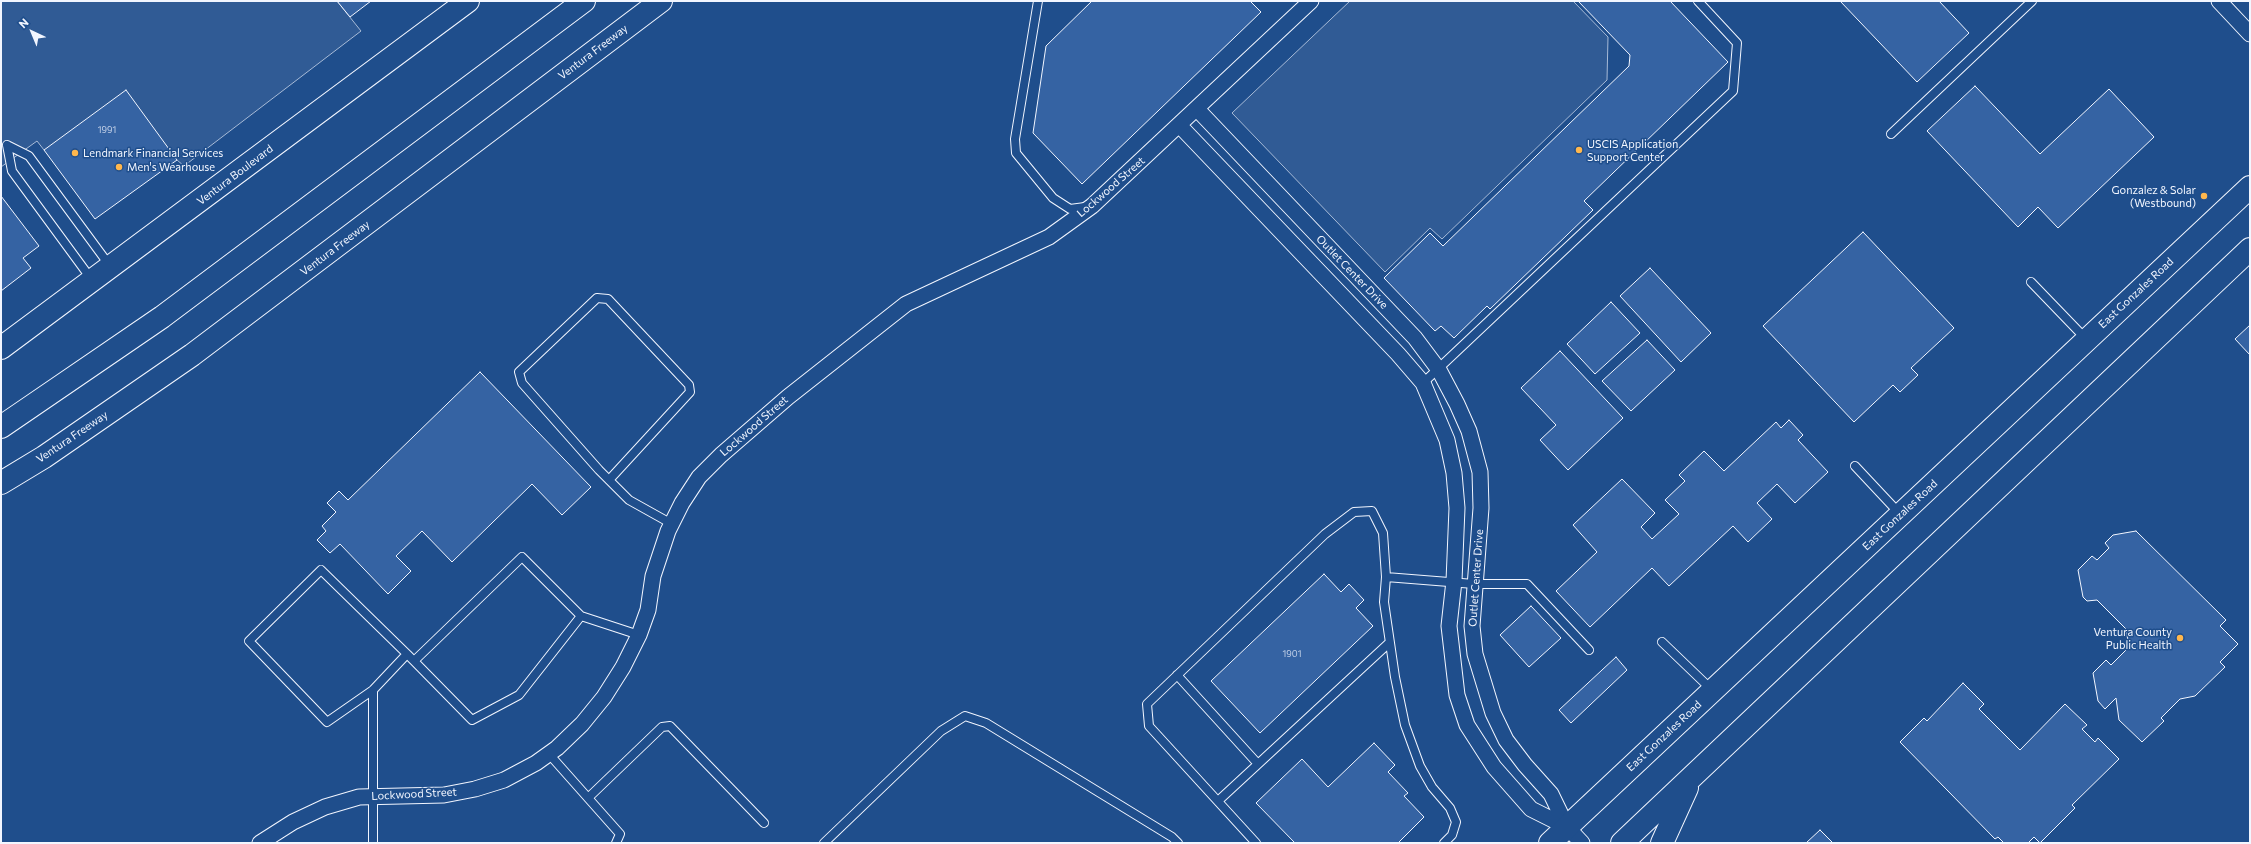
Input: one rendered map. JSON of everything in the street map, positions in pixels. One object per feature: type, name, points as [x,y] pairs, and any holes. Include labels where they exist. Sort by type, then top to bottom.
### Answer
[{"type":"main road","points":[[1,427],[162,317],[584,1]]},
{"type":"main road","name":"Ventura Freeway","points":[[1,483],[44,457],[192,355],[661,1]]},
{"type":"main road","name":"Ventura Boulevard","points":[[1,348],[465,2]]},
{"type":"main road","name":"East Gonzales Road","points":[[1550,843],[2250,187]]},
{"type":"main road","points":[[1622,843],[2250,250]]},
{"type":"main road","points":[[1662,843],[1692,776]]},
{"type":"street","name":"Lockwood Street","points":[[260,843],[293,822],[325,807],[359,797],[444,795],[475,789],[504,780],[536,763],[549,754],[582,724],[604,697],[623,667],[639,635],[648,610],[653,576],[664,542],[672,524],[682,503],[699,477],[721,455],[788,397],[906,304],[1049,237],[1092,206],[1180,126],[1311,1]]},
{"type":"street","points":[[2219,1],[2250,34]]},
{"type":"street","name":"Outlet Center Drive","points":[[1197,109],[1415,338],[1439,370],[1468,431],[1480,472],[1481,508],[1472,626],[1475,654],[1493,713],[1506,740],[1525,765],[1551,794],[1567,827]]},
{"type":"street","name":"Outlet Center Drive","points":[[1180,126],[1392,348],[1423,384],[1447,440],[1454,473],[1456,508],[1454,581],[1449,626],[1457,695],[1467,724],[1494,767],[1531,809],[1567,827]]},
{"type":"street","points":[[1567,827],[1582,843]]},
{"type":"lane","points":[[1038,1],[1016,139],[1016,153],[1053,198],[1070,209],[1092,206]]},
{"type":"lane","points":[[1423,384],[1733,92],[1737,43],[1698,1]]},
{"type":"lane","points":[[1891,134],[2032,1]]},
{"type":"lane","points":[[92,280],[12,171],[7,145],[29,156],[110,267]]},
{"type":"lane","points":[[2031,282],[2087,340]]},
{"type":"lane","points":[[609,480],[690,392],[689,385],[608,299],[597,298],[520,372],[522,383],[609,480],[629,500],[672,524]]},
{"type":"lane","points":[[1855,466],[1901,514]]},
{"type":"lane","points":[[1256,843],[1149,726],[1147,704],[1325,534],[1354,512],[1372,511],[1383,533],[1386,576],[1384,602],[1389,643],[1405,725],[1420,766],[1432,787],[1450,808],[1456,822],[1452,835],[1444,843]]},
{"type":"lane","points":[[414,661],[522,557],[581,616],[639,635]]},
{"type":"lane","points":[[407,654],[373,690],[326,722],[249,642],[321,570],[407,654],[472,720],[519,695],[581,616]]},
{"type":"lane","points":[[1386,576],[1474,584],[1527,584],[1589,650]]},
{"type":"lane","points":[[1662,642],[1713,690]]},
{"type":"lane","points":[[1218,801],[1389,643]]},
{"type":"lane","points":[[1177,675],[1258,764]]},
{"type":"lane","points":[[373,690],[372,796],[374,843]]},
{"type":"lane","points":[[824,843],[941,731],[965,716],[986,723],[1172,837],[1178,843]]},
{"type":"lane","points":[[588,798],[662,727],[670,726],[764,823]]},
{"type":"lane","points":[[549,754],[620,834],[616,843]]},
{"type":"shaded area","points":[[1,1],[337,1],[361,31],[184,166],[177,160],[44,150],[37,141],[1,167]]},
{"type":"shaded area","points":[[1350,1],[1573,1],[1608,37],[1607,80],[1442,239],[1430,228],[1385,272],[1232,113]]},
{"type":"building","points":[[337,1],[371,1],[350,17]]},
{"type":"building","points":[[1092,1],[1250,1],[1261,12],[1082,184],[1033,133],[1046,46]]},
{"type":"building","points":[[1578,1],[1670,1],[1728,62],[1584,201],[1593,210],[1490,309],[1487,306],[1454,338],[1441,326],[1435,331],[1384,278],[1430,233],[1443,246],[1629,66],[1630,55]]},
{"type":"building","points":[[1840,1],[1939,1],[1969,33],[1917,82]]},
{"type":"building","points":[[1975,86],[2040,154],[2109,89],[2154,137],[2058,228],[2038,207],[2018,227],[1927,131]]},
{"type":"building","points":[[126,90],[177,160],[95,219],[44,150]]},
{"type":"building","points":[[1,196],[39,246],[23,258],[31,268],[1,291]]},
{"type":"building","points":[[1863,232],[1954,328],[1911,368],[1918,375],[1900,392],[1893,385],[1854,422],[1763,326]]},
{"type":"building","points":[[1650,268],[1711,333],[1681,362],[1620,296]]},
{"type":"building","points":[[1611,302],[1640,333],[1595,374],[1567,344]]},
{"type":"building","points":[[2250,325],[2250,355],[2235,339]]},
{"type":"building","points":[[1647,340],[1675,370],[1631,411],[1602,381]]},
{"type":"building","points":[[1560,351],[1623,418],[1568,470],[1540,440],[1556,425],[1521,388]]},
{"type":"building","points":[[480,372],[591,487],[562,515],[532,484],[452,562],[422,531],[396,556],[411,571],[388,594],[340,544],[330,553],[317,540],[326,531],[322,526],[336,512],[327,503],[339,491],[348,500]]},
{"type":"building","points":[[1789,420],[1803,435],[1798,440],[1828,472],[1795,503],[1777,484],[1757,503],[1772,519],[1748,542],[1733,526],[1669,586],[1652,568],[1590,627],[1556,591],[1597,552],[1573,525],[1622,479],[1655,513],[1641,527],[1652,539],[1679,514],[1665,500],[1685,481],[1679,475],[1704,451],[1724,471],[1776,422],[1781,428]]},
{"type":"building","points":[[2136,531],[2226,620],[2220,626],[2238,644],[2220,662],[2225,667],[2195,696],[2180,699],[2161,718],[2164,721],[2142,742],[2119,720],[2116,698],[2105,709],[2098,701],[2093,673],[2106,660],[2111,665],[2129,647],[2126,629],[2097,600],[2087,601],[2083,597],[2078,570],[2092,556],[2097,560],[2109,548],[2105,543],[2113,535]]},
{"type":"building","points":[[1324,574],[1341,592],[1349,584],[1364,600],[1356,608],[1373,626],[1260,733],[1211,681]]},
{"type":"building","points":[[1531,606],[1561,638],[1529,667],[1500,635]]},
{"type":"building","points":[[1616,657],[1627,670],[1571,723],[1559,710]]},
{"type":"building","points":[[1963,683],[1984,704],[1979,709],[2020,750],[2065,704],[2087,725],[2082,729],[2095,742],[2098,738],[2119,759],[2072,805],[2075,808],[2040,843],[2034,837],[2028,843],[2004,843],[1998,837],[1995,839],[1900,742],[1924,718],[1927,721]]},
{"type":"building","points":[[1374,743],[1395,765],[1388,772],[1408,793],[1404,796],[1424,817],[1398,843],[1295,843],[1256,803],[1302,759],[1328,787]]},
{"type":"building","points":[[1820,830],[1833,843],[1806,843]]},
{"type":"place","name":"USCIS Application Support Center","points":[[1579,150]]},
{"type":"place","name":"Lendmark Financial Services","points":[[75,153]]},
{"type":"place","name":"Men's Wearhouse","points":[[119,167]]},
{"type":"place","name":"Gonzalez & Solar (Westbound)","points":[[2204,196]]},
{"type":"place","name":"Ventura County Public Health","points":[[2180,638]]}]
